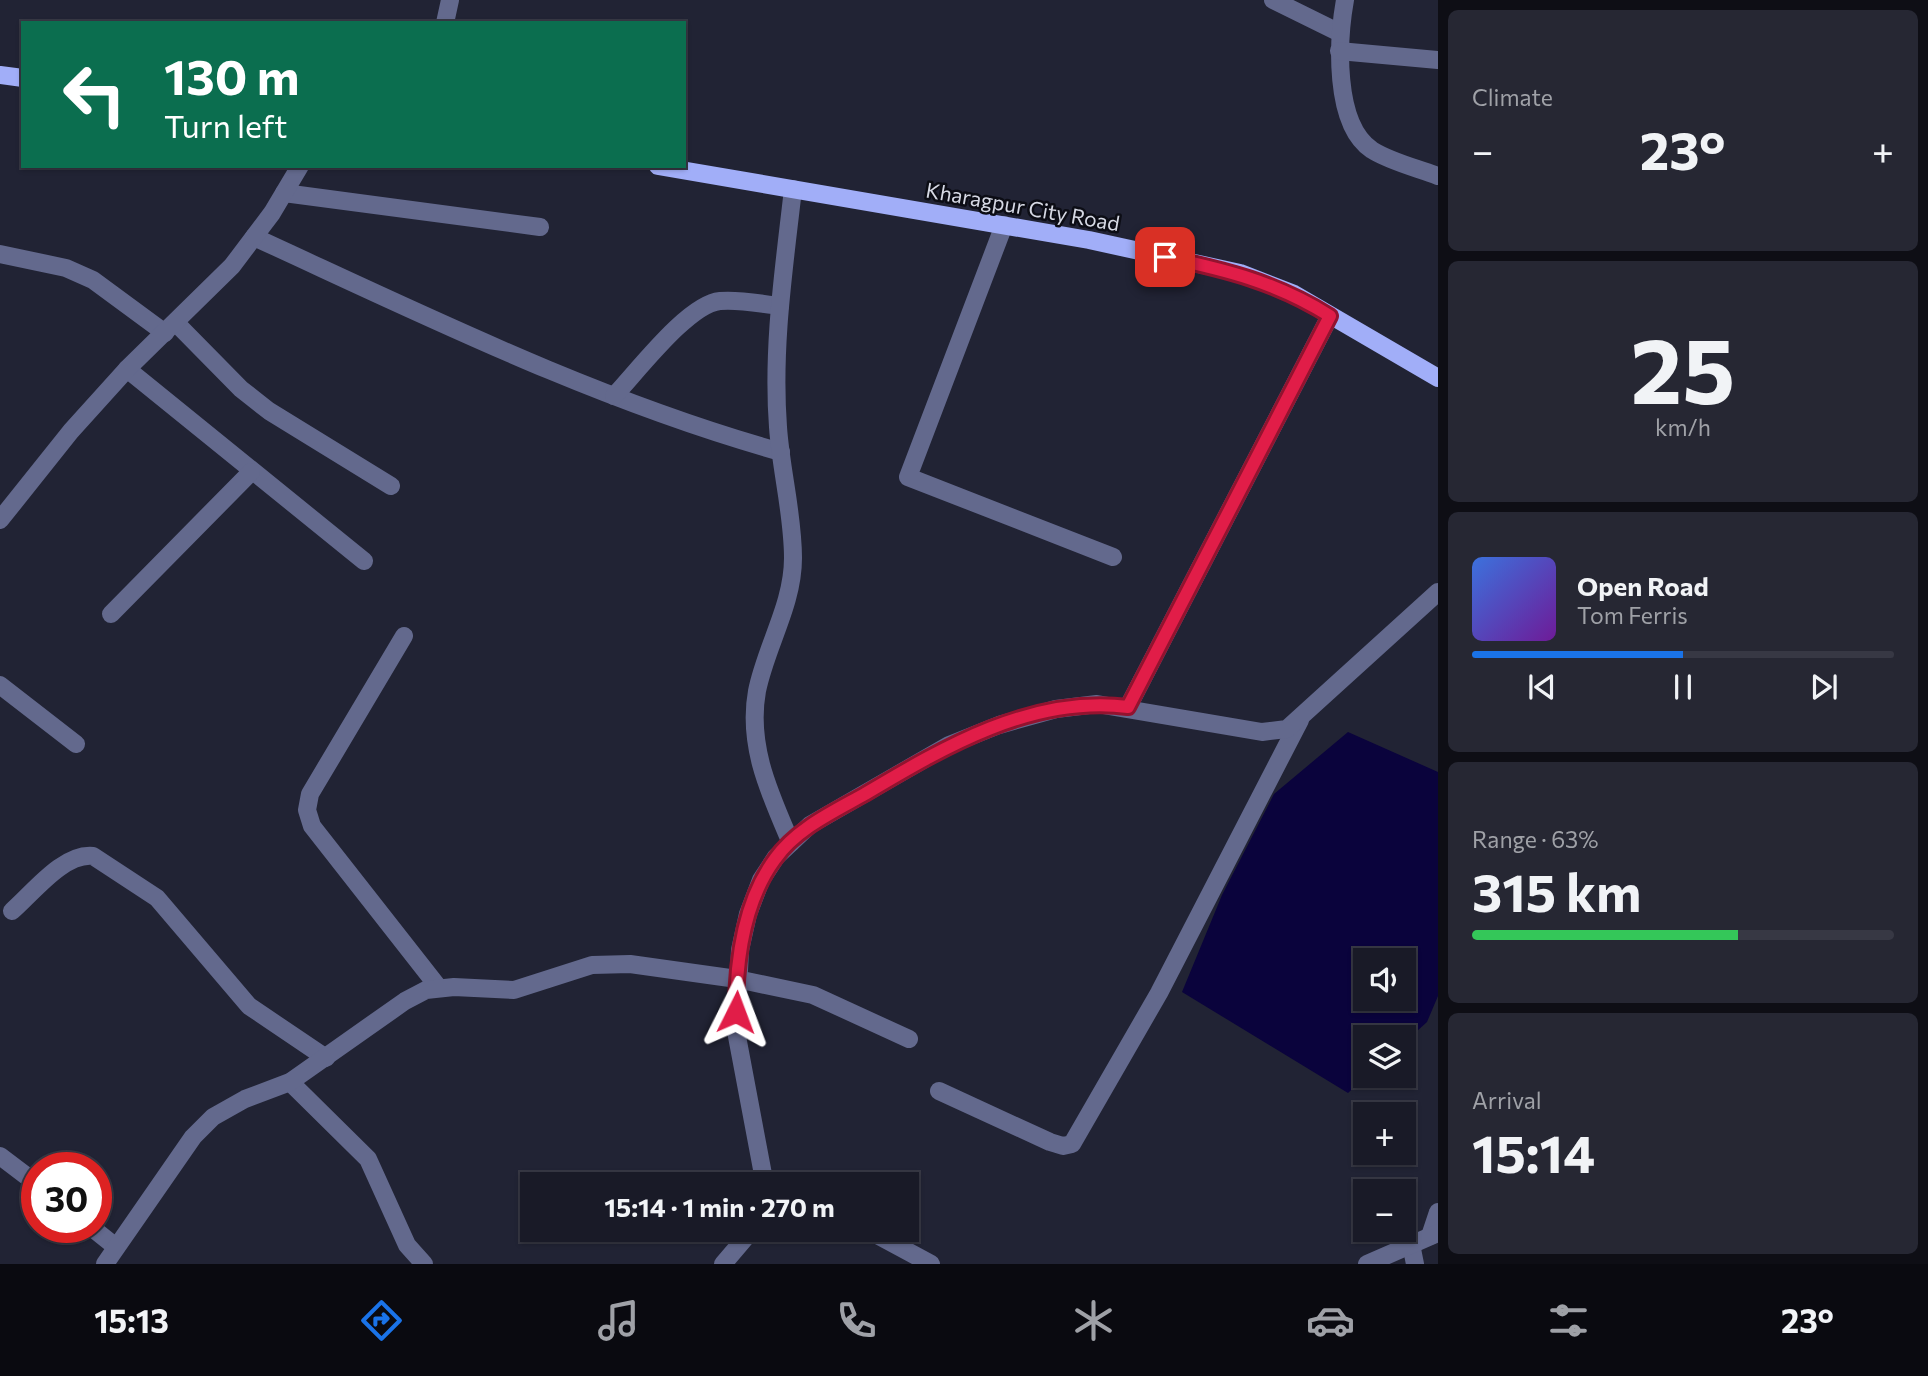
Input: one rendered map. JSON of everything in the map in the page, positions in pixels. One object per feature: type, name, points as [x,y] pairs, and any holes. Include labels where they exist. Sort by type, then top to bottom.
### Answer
[{"type":"main road","points":[[0,75],[21,78]]},
{"type":"main road","name":"Kharagpur City Road","points":[[668,168],[1089,240],[1240,273],[1294,294],[1438,378]]},
{"type":"street","points":[[445,21],[450,0]]},
{"type":"street","points":[[1273,0],[1340,42],[1438,60]]},
{"type":"street","points":[[1345,0],[1340,42],[1345,100],[1362,139],[1382,155],[1438,176]]},
{"type":"street","points":[[0,520],[71,431],[127,369],[232,266],[299,168]]},
{"type":"street","points":[[791,843],[764,780],[757,749],[755,716],[758,690],[792,581],[791,512],[781,452],[775,354],[793,190]]},
{"type":"street","points":[[284,193],[540,227]]},
{"type":"street","points":[[1004,225],[908,477],[1113,557]]},
{"type":"street","points":[[254,237],[476,339],[614,396],[693,425],[781,452]]},
{"type":"street","points":[[0,254],[66,268],[93,280],[170,328],[269,411],[391,486]]},
{"type":"street","points":[[614,396],[686,320],[703,307],[719,301],[780,306]]},
{"type":"street","points":[[1128,707],[1330,316]]},
{"type":"street","points":[[127,369],[364,561]]},
{"type":"street","points":[[111,614],[251,472]]},
{"type":"street","points":[[763,1172],[736,1031],[737,979],[748,914],[768,869],[810,825],[949,745],[999,725],[1056,709],[1097,704],[1128,707],[1262,732],[1287,729],[1438,592]]},
{"type":"street","points":[[404,636],[310,794],[307,810],[312,826],[439,988]]},
{"type":"street","points":[[0,685],[76,744]]},
{"type":"street","points":[[939,1091],[1050,1142],[1063,1146],[1072,1144],[1158,993],[1301,717]]},
{"type":"street","points":[[12,911],[69,861],[81,855],[93,856],[157,898],[249,1006],[326,1058]]},
{"type":"street","points":[[104,1264],[193,1138],[213,1117],[245,1100],[290,1082],[405,1000],[426,990],[514,990],[592,965],[629,964],[737,979],[813,995],[909,1039]]},
{"type":"street","points":[[290,1082],[368,1159],[407,1245],[424,1264]]},
{"type":"street","points":[[0,1156],[21,1172]]},
{"type":"street","points":[[1367,1264],[1434,1234],[1438,1212]]},
{"type":"street","points":[[723,1264],[742,1242]]},
{"type":"street","points":[[890,1242],[931,1264]]},
{"type":"street","points":[[111,1243],[116,1247]]},
{"type":"street","points":[[1411,1244],[1415,1264]]},
{"type":"shaded area","points":[[1348,732],[1438,772],[1438,996],[1427,1022],[1416,1032],[1416,1025],[1353,1025],[1353,1088],[1348,1093],[1182,992],[1222,895],[1274,794]]},
{"type":"route","points":[[736,1012],[740,950],[748,914],[761,880],[776,857],[810,825],[949,745],[999,725],[1056,709],[1097,704],[1128,707],[1330,316],[1294,294],[1240,273],[1165,257]]}]
